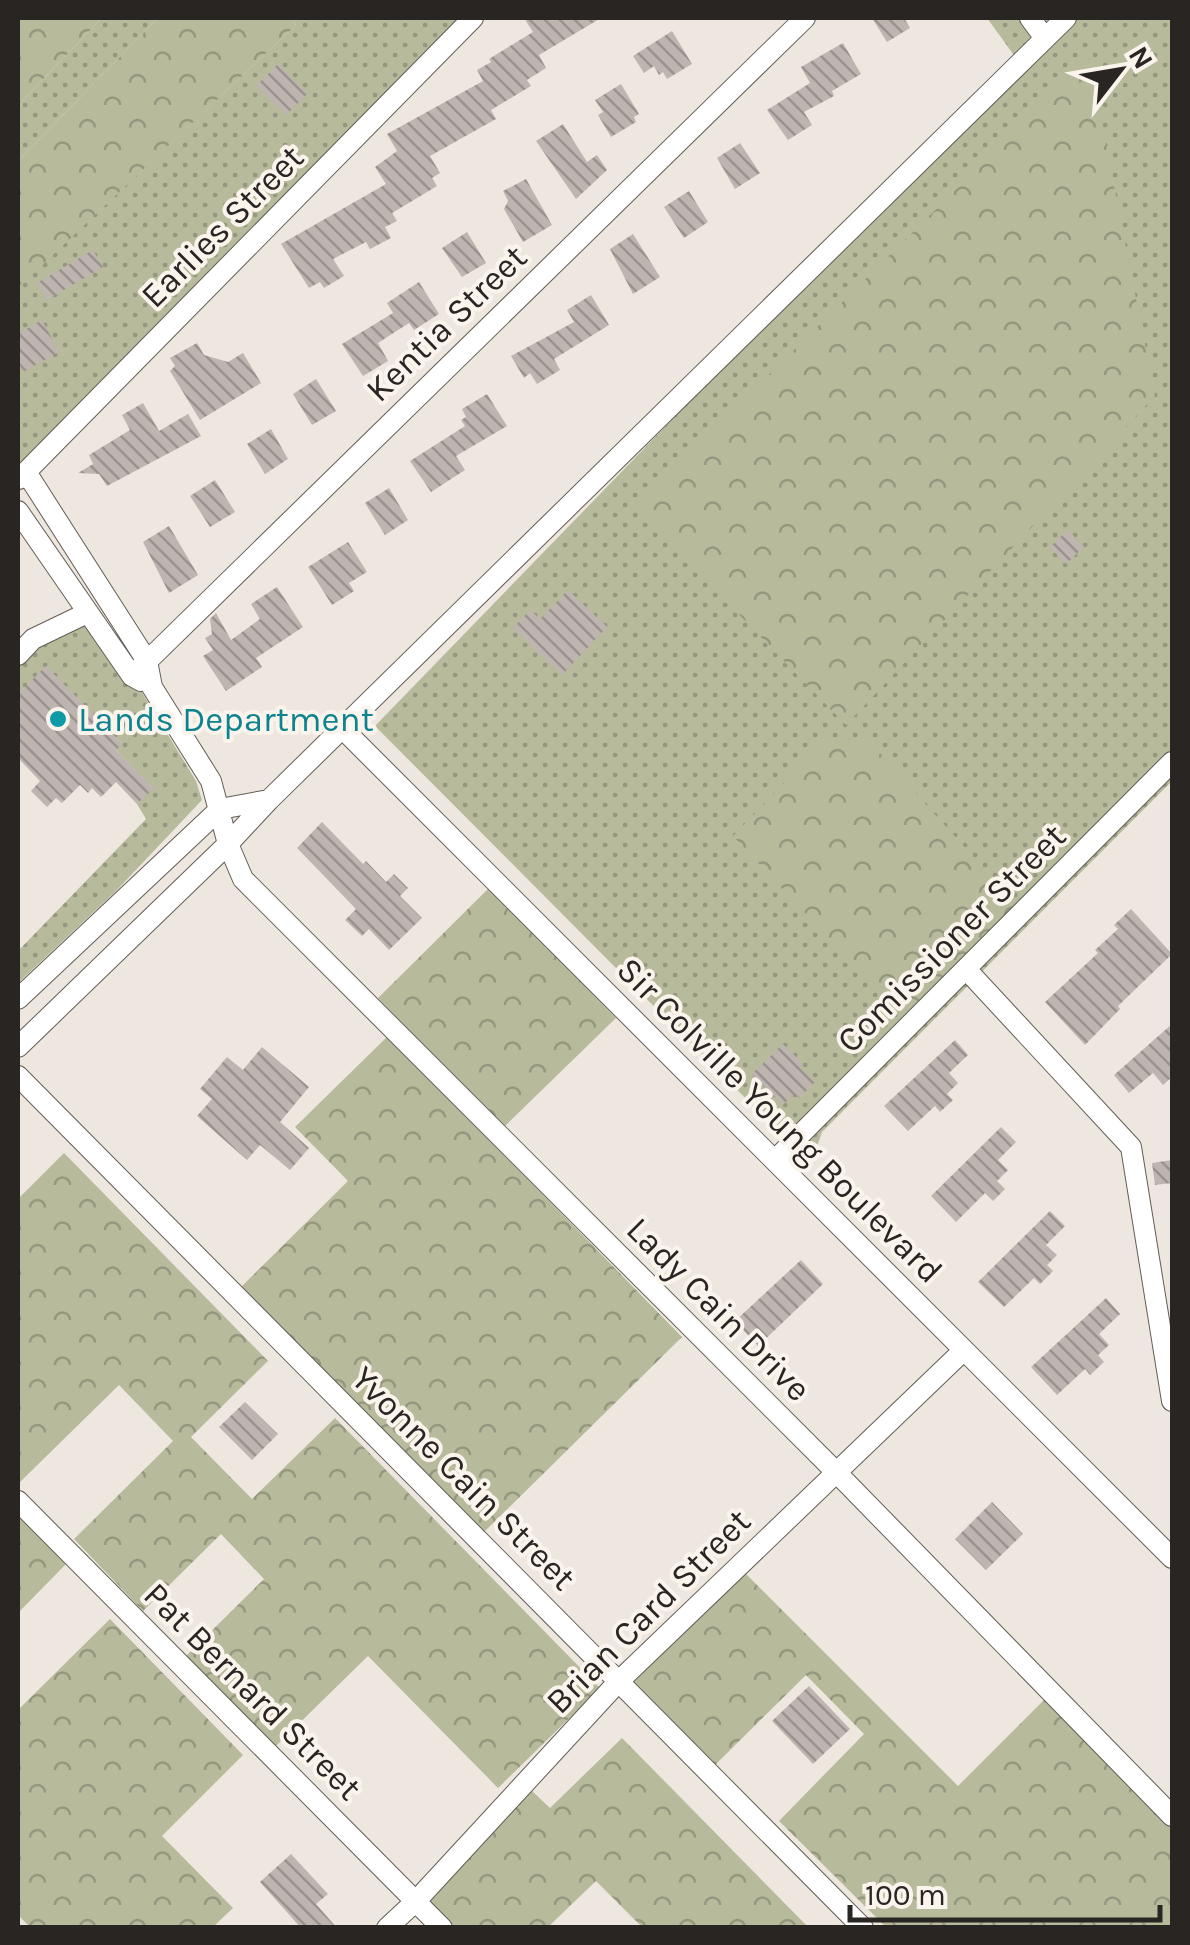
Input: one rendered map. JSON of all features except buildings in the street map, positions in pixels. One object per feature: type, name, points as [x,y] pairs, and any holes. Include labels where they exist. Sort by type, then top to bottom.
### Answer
[{"type":"street","name":"Earlies Street","points":[[22,476],[473,18]]},
{"type":"street","name":"Kentia Street","points":[[140,668],[805,18]]},
{"type":"street","points":[[1030,18],[1044,37]]},
{"type":"street","points":[[18,1046],[1066,18]]},
{"type":"street","points":[[22,476],[140,668]]},
{"type":"street","points":[[18,511],[88,614],[140,668]]},
{"type":"street","points":[[18,654],[33,639],[88,614]]},
{"type":"street","name":"Lady Cain Drive","points":[[140,668],[211,781],[228,844],[243,879],[836,1472],[1172,1816]]},
{"type":"street","name":"Sir Colville Young Boulevard","points":[[342,728],[964,1350],[1169,1547]]},
{"type":"street","name":"Comissioner Street","points":[[775,1160],[1172,762]]},
{"type":"street","points":[[18,999],[220,809],[268,800]]},
{"type":"street","points":[[116,904],[140,930]]},
{"type":"street","points":[[966,969],[1130,1148],[1172,1401]]},
{"type":"street","name":"Yvonne Cain Street","points":[[18,1076],[863,1928]]},
{"type":"street","name":"Brian Card Street","points":[[387,1928],[619,1681],[964,1350]]},
{"type":"street","name":"Pat Bernard Street","points":[[18,1501],[442,1928]]},
{"type":"green space","points":[[18,18],[102,18],[18,105]]},
{"type":"green space","points":[[102,18],[158,18],[18,161],[18,105]]},
{"type":"green space","points":[[158,18],[290,18],[296,25],[18,288],[18,161]]},
{"type":"green space","points":[[290,18],[473,18],[18,481],[18,287],[296,25]]},
{"type":"green space","points":[[987,18],[1172,18],[1172,781],[822,1132],[811,1164],[375,726],[1019,62]]},
{"type":"green space","points":[[1089,58],[1155,396],[846,725],[635,507]]},
{"type":"green space","points":[[87,613],[132,676],[196,781],[202,800],[115,892],[18,983],[18,951],[146,819],[137,804],[153,788],[116,750],[121,743],[46,667],[18,694],[18,655]]},
{"type":"green space","points":[[869,741],[1020,909],[910,1025],[733,836],[823,743]]},
{"type":"green space","points":[[489,888],[616,1018],[504,1127],[378,998]]},
{"type":"green space","points":[[388,1036],[682,1337],[481,1535],[239,1289],[348,1181],[295,1127]]},
{"type":"green space","points":[[64,1153],[268,1361],[191,1437],[252,1499],[335,1418],[600,1688],[498,1788],[368,1656],[275,1747],[186,1656],[264,1579],[221,1534],[143,1611],[74,1539],[173,1441],[119,1385],[18,1484],[18,1199]]},
{"type":"green space","points":[[18,1515],[66,1564],[18,1613]]},
{"type":"green space","points":[[743,1571],[958,1786],[1045,1699],[1172,1827],[1172,1927],[886,1927],[779,1821],[864,1734],[806,1675],[715,1765],[633,1683]]},
{"type":"green space","points":[[110,1619],[243,1755],[162,1836],[233,1908],[213,1927],[30,1927],[18,1915],[18,1710]]},
{"type":"green space","points":[[622,1738],[808,1927],[642,1927],[596,1881],[548,1927],[455,1927],[425,1897],[532,1791],[550,1808]]},
{"type":"place","name":"Lands Department","points":[[58,719]]}]
